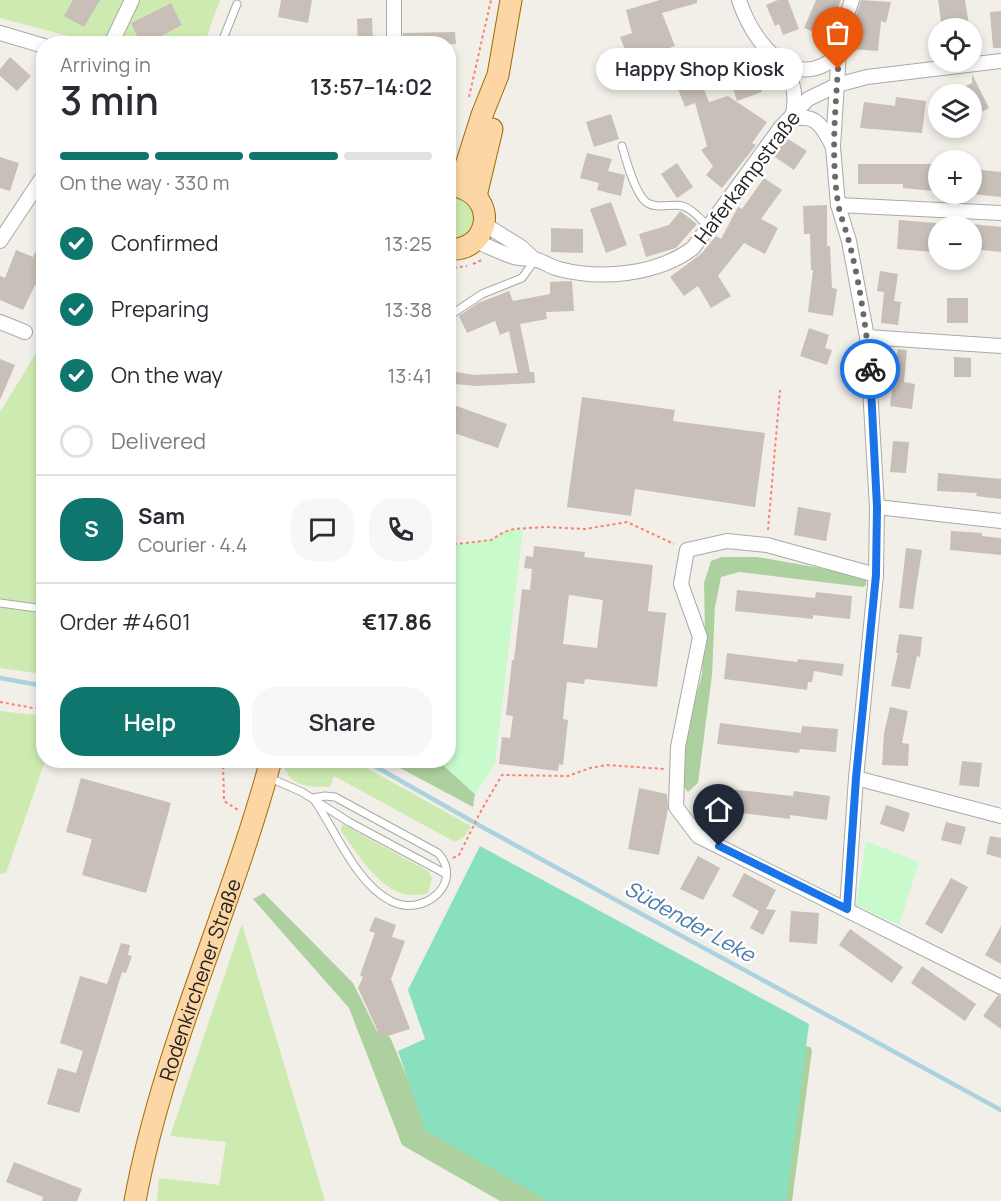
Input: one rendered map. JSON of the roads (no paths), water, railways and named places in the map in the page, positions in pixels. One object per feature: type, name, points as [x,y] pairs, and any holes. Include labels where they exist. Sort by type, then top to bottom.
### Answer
[{"type":"main road","points":[[456,256],[480,233],[483,208],[461,190],[498,75],[511,0]]},
{"type":"main road","name":"Rodenkirchener Straße","points":[[135,1201],[162,1090],[269,769]]},
{"type":"street","points":[[115,36],[132,0]]},
{"type":"street","points":[[394,0],[394,36]]},
{"type":"street","points":[[739,0],[747,22],[756,37],[782,63],[794,86],[795,103],[789,118],[807,116],[813,119],[821,126],[833,147]]},
{"type":"street","points":[[847,909],[856,778],[876,575],[877,507],[867,337],[849,242],[838,205],[833,147],[839,54],[844,23],[852,0]]},
{"type":"street","points":[[0,33],[36,44]]},
{"type":"street","points":[[782,63],[792,68],[809,69],[823,66],[839,54]]},
{"type":"street","name":"Haferkampstraße","points":[[480,233],[516,258],[535,260],[558,269],[587,273],[645,270],[679,258],[693,248],[789,118],[808,99],[837,85],[867,77],[1001,61]]},
{"type":"street","points":[[799,68],[837,85]]},
{"type":"street","points":[[0,241],[36,187]]},
{"type":"street","points":[[838,205],[1001,213]]},
{"type":"street","points":[[0,322],[25,332]]},
{"type":"street","points":[[867,337],[1001,346]]},
{"type":"street","points":[[877,507],[1001,521]]},
{"type":"street","points":[[876,575],[767,545],[726,541],[687,550],[681,584],[700,637],[678,747],[676,807],[698,836],[1001,987]]},
{"type":"street","points":[[856,778],[1001,816]]},
{"type":"lane","points":[[224,36],[237,4]]},
{"type":"lane","points":[[622,146],[640,196],[647,203],[654,206],[681,205],[688,208],[709,227]]},
{"type":"lane","points":[[456,311],[482,294],[522,278],[535,260]]},
{"type":"lane","points":[[0,603],[36,608]]},
{"type":"lane","points":[[269,769],[349,822],[446,874]]},
{"type":"lane","points":[[335,797],[438,853],[446,862],[446,874],[437,897],[423,904],[407,906],[391,902],[378,892],[366,880],[341,846],[326,816],[313,798],[335,797]]},
{"type":"waterway","name":"Südender Leke","points":[[0,678],[36,685]]},
{"type":"waterway","name":"Südender Leke","points":[[378,768],[1001,1110]]},
{"type":"place","name":"Happy Shop Kiosk","points":[[838,69]]}]
